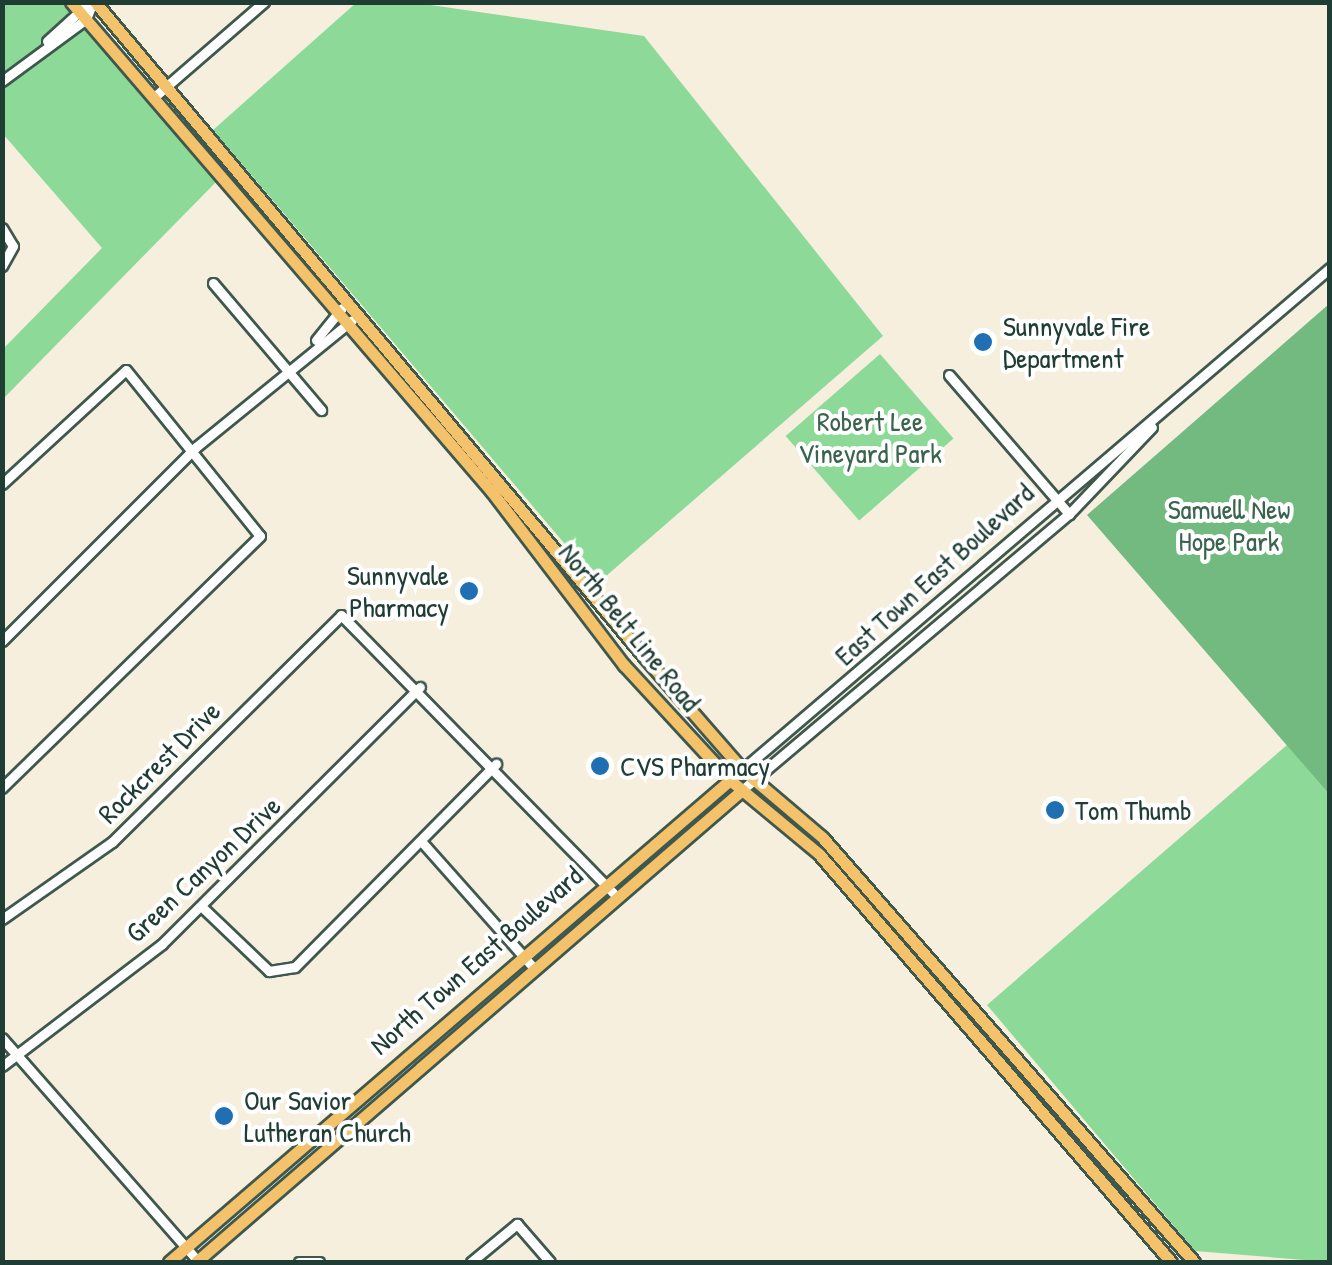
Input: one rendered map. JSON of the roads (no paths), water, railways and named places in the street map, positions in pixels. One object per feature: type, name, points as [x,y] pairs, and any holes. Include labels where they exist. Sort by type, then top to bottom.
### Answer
[{"type":"main road","name":"North Belt Line Road","points":[[93,2],[482,456],[646,659],[743,770],[822,836],[1194,1262]]},
{"type":"main road","name":"North Belt Line Road","points":[[73,5],[470,466],[630,672],[730,780],[819,854],[1172,1262]]},
{"type":"main road","points":[[280,246],[293,234]]},
{"type":"main road","points":[[470,466],[482,456]]},
{"type":"main road","points":[[630,672],[646,659]]},
{"type":"main road","name":"North Town East Boulevard","points":[[169,1262],[658,833],[730,780]]},
{"type":"main road","name":"North Town East Boulevard","points":[[199,1262],[613,893],[742,790]]},
{"type":"main road","points":[[658,833],[669,846]]},
{"type":"main road","points":[[887,934],[898,924]]},
{"type":"main road","points":[[965,1023],[977,1011]]},
{"type":"main road","points":[[453,1013],[464,1026]]},
{"type":"main road","points":[[300,1148],[312,1161]]},
{"type":"main road","points":[[1108,1188],[1121,1177]]},
{"type":"street","points":[[46,44],[73,5],[93,2]]},
{"type":"street","points":[[2,81],[46,44],[86,19],[93,2]]},
{"type":"street","points":[[153,98],[264,2]]},
{"type":"street","points":[[2,228],[11,239],[2,266]]},
{"type":"street","name":"East Town East Boulevard","points":[[730,780],[1054,498],[1170,406],[1330,268]]},
{"type":"street","points":[[213,282],[321,410]]},
{"type":"street","points":[[2,641],[196,447],[316,340],[350,301]]},
{"type":"street","points":[[316,340],[347,324],[360,312]]},
{"type":"street","points":[[2,484],[126,370],[259,525],[252,548],[2,788]]},
{"type":"street","points":[[949,374],[1070,514]]},
{"type":"street","name":"East Town East Boulevard","points":[[742,790],[883,676],[1070,514],[1170,406]]},
{"type":"street","points":[[954,588],[968,600]]},
{"type":"street","name":"Rockcrest Drive","points":[[2,919],[112,842],[340,615],[420,687]]},
{"type":"street","points":[[869,662],[883,676]]},
{"type":"street","points":[[420,687],[613,893]]},
{"type":"street","name":"Green Canyon Drive","points":[[2,1066],[202,907],[420,687]]},
{"type":"street","points":[[202,907],[269,971],[295,968],[496,764]]},
{"type":"street","points":[[421,841],[531,966]]},
{"type":"street","points":[[2,1038],[199,1262]]},
{"type":"street","points":[[471,1262],[516,1224],[550,1262]]},
{"type":"street","points":[[298,1262],[320,1262]]},
{"type":"place","name":"Sunnyvale Fire Department","points":[[983,342]]},
{"type":"place","name":"Sunnyvale Pharmacy","points":[[469,591]]},
{"type":"place","name":"CVS Pharmacy","points":[[600,766]]},
{"type":"place","name":"Tom Thumb","points":[[1055,810]]},
{"type":"place","name":"Our Savior Lutheran Church","points":[[224,1116]]},
{"type":"park label","name":"Robert Lee Vineyard Park","points":[[870,437]]},
{"type":"park label","name":"Samuell New Hope Park","points":[[1229,525]]}]
